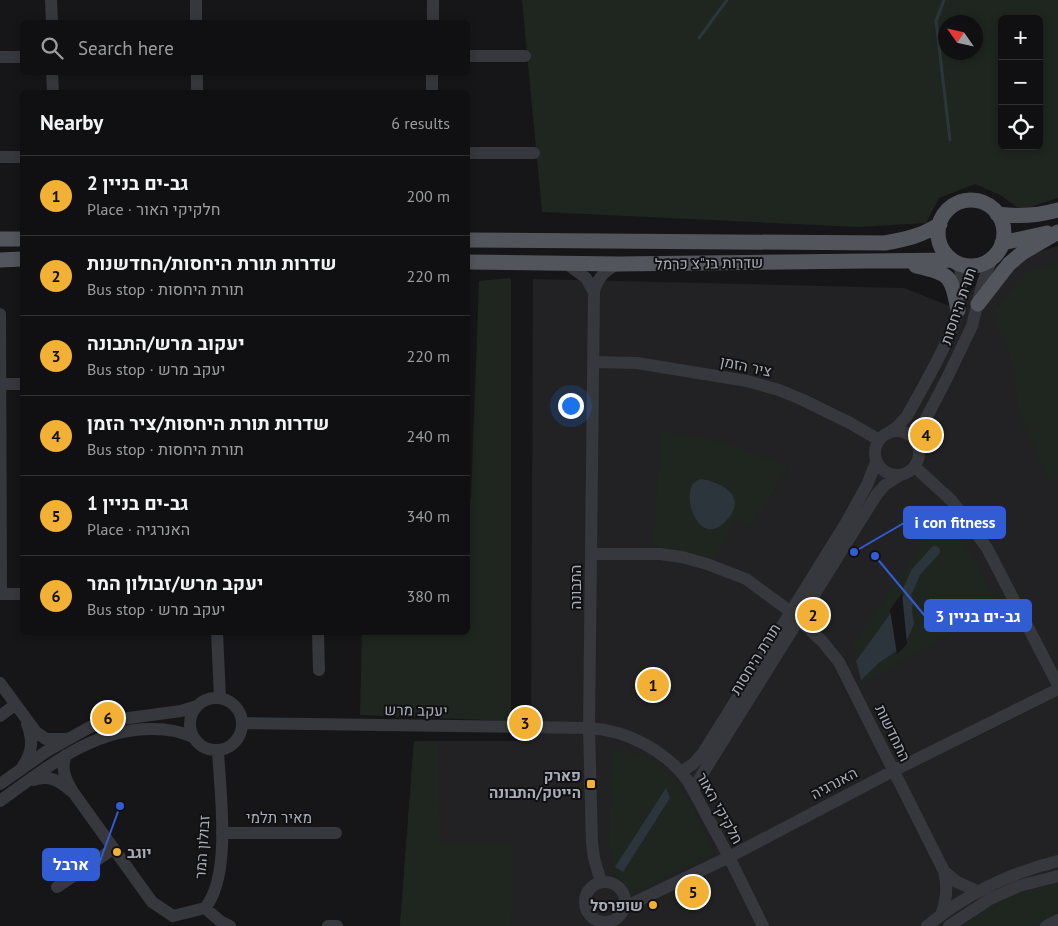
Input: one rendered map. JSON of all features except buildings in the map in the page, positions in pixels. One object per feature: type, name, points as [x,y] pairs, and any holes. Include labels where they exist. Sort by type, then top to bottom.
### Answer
[{"type":"main road","points":[[966,201],[981,202],[990,206],[997,214],[1002,223],[1004,233],[998,252],[992,258],[977,266],[956,262],[944,252],[938,234],[944,215],[951,207],[966,201]]},
{"type":"main road","points":[[997,214],[1018,216],[1041,215],[1058,210]]},
{"type":"main road","name":"שדרות בנ\"צ כרמל","points":[[470,240],[885,243],[910,239],[940,224]]},
{"type":"main road","points":[[1002,243],[1058,231]]},
{"type":"main road","points":[[978,304],[1009,264],[1022,253],[1058,231]]},
{"type":"main road","points":[[0,239],[20,239]]},
{"type":"main road","points":[[0,260],[20,259]]},
{"type":"main road","name":"שדרות בנ\"צ כרמל","points":[[470,262],[618,264],[956,262]]},
{"type":"main road","points":[[892,262],[940,271],[946,275],[954,287],[958,310]]},
{"type":"street","points":[[51,0],[52,20]]},
{"type":"street","points":[[196,0],[196,20]]},
{"type":"street","points":[[433,0],[433,20]]},
{"type":"street","points":[[470,56],[525,56]]},
{"type":"street","points":[[0,57],[20,57]]},
{"type":"street","points":[[52,75],[53,90]]},
{"type":"street","points":[[197,75],[197,90]]},
{"type":"street","points":[[432,75],[432,90]]},
{"type":"street","points":[[470,153],[534,153]]},
{"type":"street","points":[[0,157],[20,157]]},
{"type":"street","name":"תורת היחסות","points":[[918,445],[918,432],[962,349],[972,326],[983,282],[992,258]]},
{"type":"street","name":"תורת היחסות","points":[[890,432],[907,416],[948,336],[958,310],[961,283],[956,262]]},
{"type":"street","points":[[567,264],[586,278],[594,292]]},
{"type":"street","points":[[594,292],[599,278],[618,264]]},
{"type":"street","name":"התבונה","points":[[594,292],[589,728],[592,843],[601,882]]},
{"type":"street","points":[[0,314],[0,594],[20,594]]},
{"type":"street","name":"ציר הזמן","points":[[594,362],[637,363],[747,381],[779,390],[798,398],[850,423],[879,440]]},
{"type":"street","points":[[0,384],[20,384]]},
{"type":"street","points":[[890,432],[904,432],[915,439],[918,445],[919,460],[915,467],[905,474],[899,476],[886,473],[876,462],[875,451],[879,440],[890,432]]},
{"type":"street","name":"תורת היחסות","points":[[693,789],[795,616],[867,485],[876,462]]},
{"type":"street","points":[[915,467],[952,501],[986,548],[1058,687]]},
{"type":"street","name":"תורת היחסות","points":[[681,772],[693,764],[703,753],[877,494],[885,485],[899,476]]},
{"type":"street","name":"התחדשות","points":[[592,554],[660,554],[682,557],[707,564],[746,579],[795,616],[822,641],[839,662],[944,871],[947,892],[941,915]]},
{"type":"street","points":[[217,635],[220,698]]},
{"type":"street","points":[[318,635],[319,670]]},
{"type":"street","points":[[0,683],[25,719],[43,738],[53,740],[66,739]]},
{"type":"street","name":"האנרגיה","points":[[621,917],[893,770],[1058,687]]},
{"type":"street","points":[[0,801],[66,755],[104,737],[127,730],[169,730],[193,737],[204,748],[218,751],[226,749],[239,739],[242,731],[243,723],[238,709],[227,700],[220,698],[204,700],[192,713],[190,729],[193,737]]},
{"type":"street","points":[[0,716],[15,705]]},
{"type":"street","points":[[0,784],[66,739],[90,727],[114,720],[181,711],[197,706]]},
{"type":"street","points":[[18,771],[28,758],[32,746],[25,719]]},
{"type":"street","name":"יעקב מרש","points":[[243,723],[589,728]]},
{"type":"street","name":"חלקיקי האור","points":[[589,728],[605,729],[634,739],[669,760],[681,772],[693,789],[763,926]]},
{"type":"street","name":"זבולון המר","points":[[205,908],[215,891],[220,867],[222,833],[218,751]]},
{"type":"street","points":[[66,755],[63,764],[64,773],[73,792],[112,849],[152,902],[171,921],[205,908],[220,921],[230,926]]},
{"type":"street","points":[[28,781],[42,778],[54,779],[73,792]]},
{"type":"street","name":"מאיר תלמי","points":[[222,833],[336,833]]},
{"type":"street","points":[[57,887],[112,849]]},
{"type":"street","points":[[927,926],[978,891],[1014,874],[1058,861]]},
{"type":"street","name":"התחדשות","points":[[944,871],[957,882],[978,891]]},
{"type":"street","points":[[949,926],[990,900],[1019,886],[1058,876]]},
{"type":"street","points":[[608,881],[620,887],[624,893],[621,917],[607,922],[595,923],[584,901],[589,888],[608,881]]},
{"type":"street","points":[[1046,926],[1058,920]]},
{"type":"street","points":[[328,926],[337,926]]},
{"type":"shaded area","points":[[522,0],[1058,0],[1058,198],[1021,210],[1000,195],[975,184],[939,198],[926,223],[859,227],[542,212]]},
{"type":"shaded area","points":[[1058,246],[1058,926],[400,926],[414,741],[531,741],[533,279],[904,288],[957,309],[969,292],[998,264]]},
{"type":"shaded area","points":[[1058,263],[1058,479],[1048,479],[1018,411],[1015,370],[993,313],[1026,272]]},
{"type":"shaded area","points":[[511,278],[511,721],[360,715],[362,635],[470,635],[470,500],[479,281]]},
{"type":"shaded area","points":[[661,431],[710,439],[758,454],[788,468],[750,528],[737,520],[714,558],[653,546]]},
{"type":"shaded area","points":[[701,479],[725,488],[734,499],[735,506],[732,513],[725,522],[715,529],[706,528],[698,522],[693,513],[690,491],[694,483]]},
{"type":"shaded area","points":[[942,517],[977,561],[997,605],[863,684],[852,644]]},
{"type":"shaded area","points":[[909,588],[913,601],[914,624],[907,640],[898,650],[880,662],[861,680],[856,661]]},
{"type":"shaded area","points":[[414,741],[438,743],[440,843],[513,843],[511,926],[400,926]]},
{"type":"shaded area","points":[[612,750],[632,752],[648,758],[674,779],[693,807],[714,853],[630,896],[621,881],[616,877],[609,843]]},
{"type":"shaded area","points":[[666,788],[670,798],[623,872],[615,867]]},
{"type":"shaded area","points":[[1058,883],[1058,913],[1032,926],[960,926],[993,903],[1016,893]]},
{"type":"pier","points":[[902,593],[907,644],[897,654],[890,610]]},
{"type":"waterway","points":[[699,38],[727,0]]},
{"type":"waterway","points":[[944,0],[936,21],[950,140]]},
{"type":"waterway","points":[[908,590],[916,572],[935,551]]},
{"type":"place","name":"שדרות תורת היחסות/ציר הזמן","points":[[926,435]]},
{"type":"place","name":"i con fitness","points":[[854,552]]},
{"type":"place","name":"גב-ים בניין 3","points":[[875,556]]},
{"type":"place","name":"שדרות תורת היחסות/החדשנות","points":[[813,615]]},
{"type":"place","name":"גב-ים בניין 2","points":[[653,685]]},
{"type":"place","name":"יעקב מרש/זבולון המר","points":[[108,718]]},
{"type":"place","name":"יעקוב מרש/התבונה","points":[[525,723]]},
{"type":"place","name":"פארק הייטק/התבונה","points":[[591,784]]},
{"type":"place","name":"ארבל","points":[[120,806]]},
{"type":"place","name":"יוגב","points":[[117,852]]},
{"type":"place","name":"גב-ים בניין 1","points":[[693,892]]},
{"type":"place","name":"שופרסל","points":[[653,905]]}]
